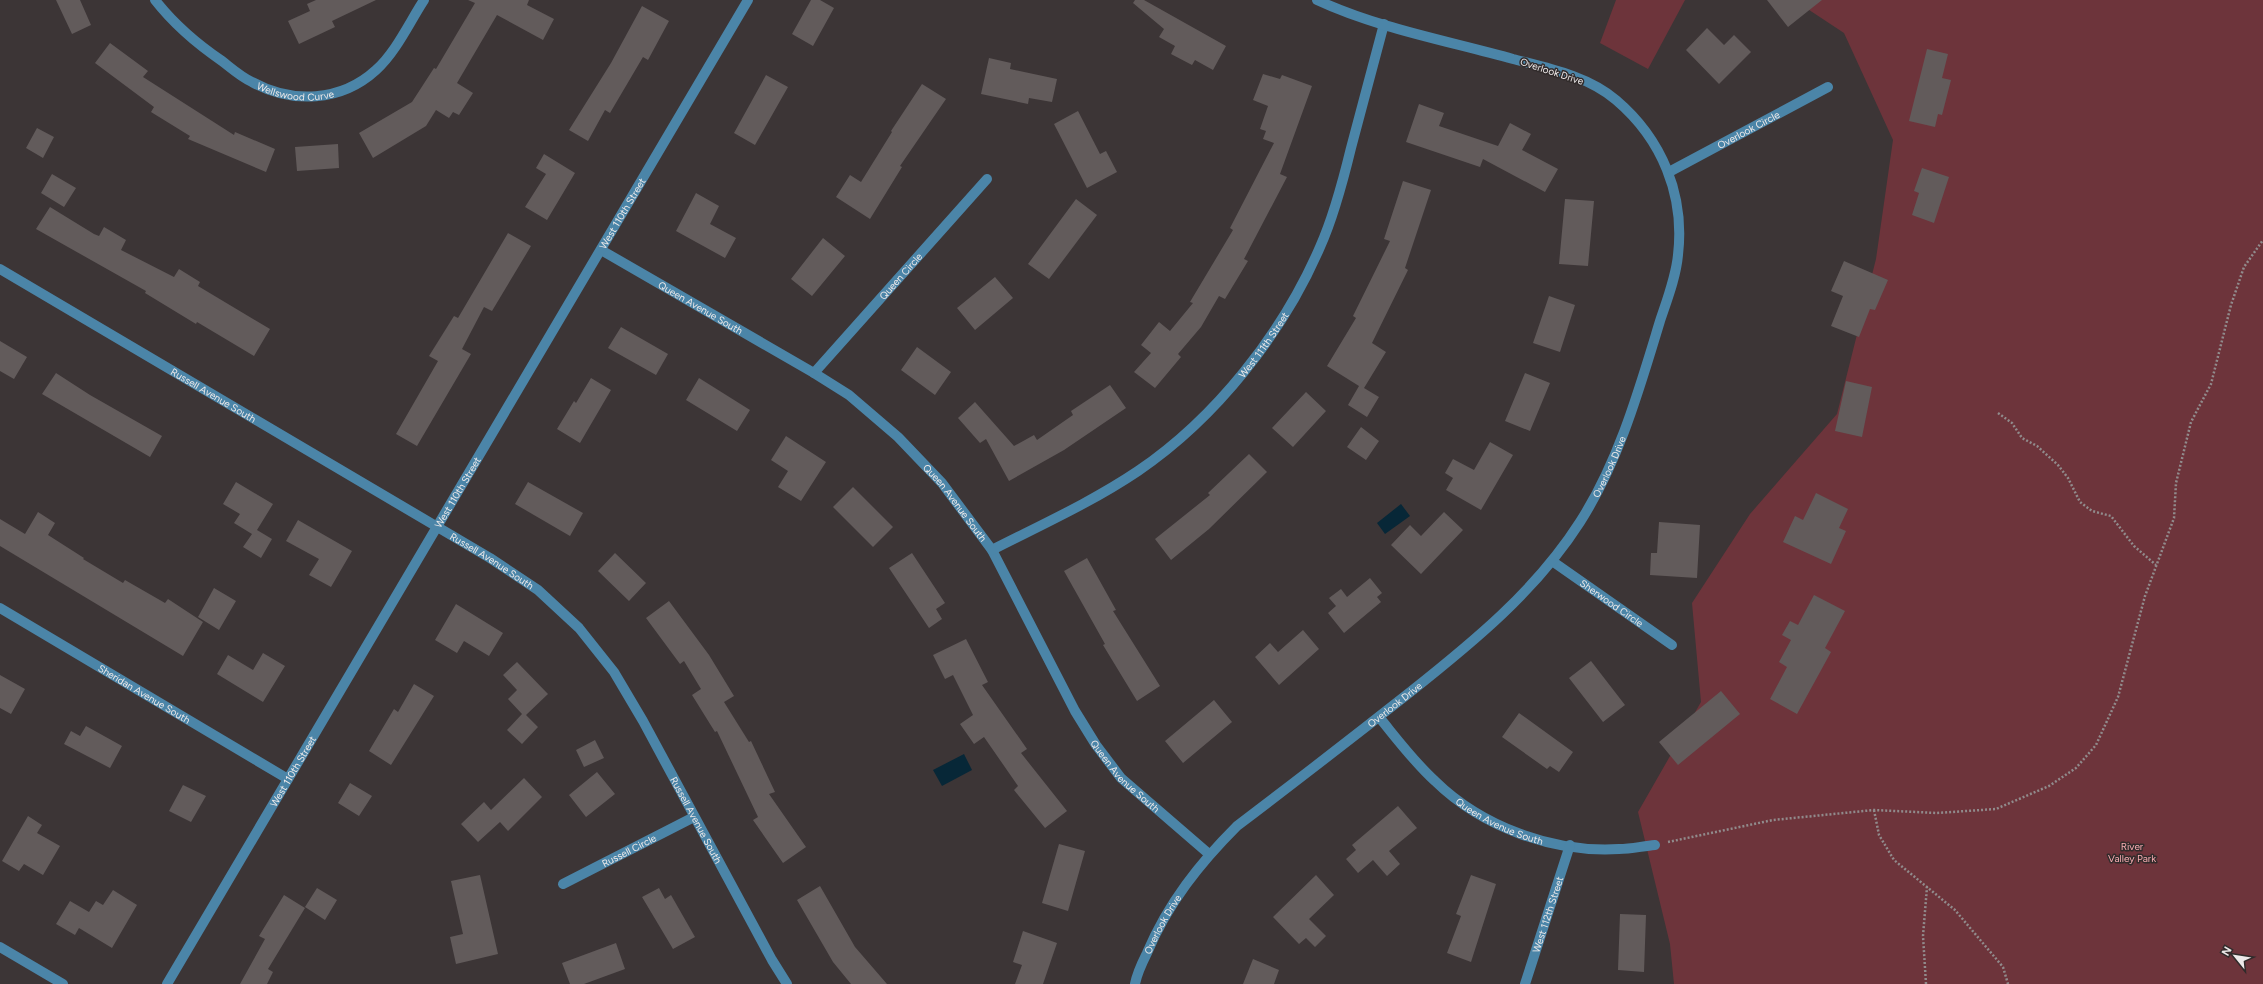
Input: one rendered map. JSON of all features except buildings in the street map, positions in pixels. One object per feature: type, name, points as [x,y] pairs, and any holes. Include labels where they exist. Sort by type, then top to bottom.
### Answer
[{"type":"street","name":"Wellswood Curve","points":[[155,0],[164,12],[206,50],[251,82],[276,93],[303,98],[329,95],[355,86],[377,70],[393,49],[424,0]]},
{"type":"street","name":"West 110th Street","points":[[167,984],[748,0]]},
{"type":"street","name":"Overlook Drive","points":[[1135,984],[1156,931],[1183,886],[1209,854],[1237,826],[1456,655],[1515,602],[1552,561],[1580,521],[1610,466],[1633,409],[1670,291],[1678,256],[1679,220],[1669,172],[1660,153],[1640,123],[1614,98],[1583,80],[1549,69],[1384,24],[1317,0]]},
{"type":"street","name":"West 111th Street","points":[[992,550],[1089,501],[1139,470],[1187,431],[1230,388],[1268,341],[1297,295],[1321,247],[1339,195],[1384,24]]},
{"type":"street","name":"Overlook Circle","points":[[1669,172],[1828,87]]},
{"type":"street","name":"Queen Circle","points":[[814,373],[987,179]]},
{"type":"street","name":"Queen Avenue South","points":[[601,250],[814,373],[849,395],[898,437],[942,483],[992,550],[1075,711],[1096,745],[1122,778],[1209,854]]},
{"type":"street","name":"Russell Avenue South","points":[[0,268],[490,558],[538,590],[579,628],[614,672],[772,960],[787,984]]},
{"type":"street","name":"Sherwood Circle","points":[[1552,561],[1672,645]]},
{"type":"street","name":"Sheridan Avenue South","points":[[0,608],[288,780]]},
{"type":"street","name":"Queen Avenue South","points":[[1378,717],[1435,782],[1469,807],[1506,829],[1546,842],[1570,845],[1618,849],[1655,845]]},
{"type":"street","name":"Russell Circle","points":[[563,884],[694,817]]},
{"type":"street","name":"West 112th Street","points":[[1526,984],[1570,845]]},
{"type":"street","points":[[0,947],[63,984]]},
{"type":"path","points":[[1655,845],[1773,820],[1874,810],[1937,813],[1996,809],[2049,786],[2076,768],[2096,745],[2118,697],[2145,596],[2174,518],[2176,483],[2191,422],[2211,384],[2231,305],[2244,267],[2263,240]]},
{"type":"path","points":[[1998,413],[2012,423],[2022,438],[2037,446],[2058,465],[2068,478],[2080,502],[2092,512],[2111,516],[2134,546],[2156,565]]},
{"type":"path","points":[[1874,810],[1879,835],[1894,860],[1955,910],[2003,967],[2008,984]]},
{"type":"path","points":[[1926,984],[1923,936],[1927,886]]},
{"type":"green space","points":[[1616,0],[1685,0],[1648,69],[1600,43]]},
{"type":"green space","name":"River Valley Park","points":[[1794,0],[2263,0],[2263,984],[1674,984],[1670,944],[1638,812],[1701,702],[1692,603],[1750,514],[1837,414],[1876,259],[1893,140],[1844,33]]},
{"type":"water","points":[[1401,504],[1410,516],[1385,534],[1377,523]]},
{"type":"water","points":[[964,754],[972,770],[942,786],[933,770]]}]
